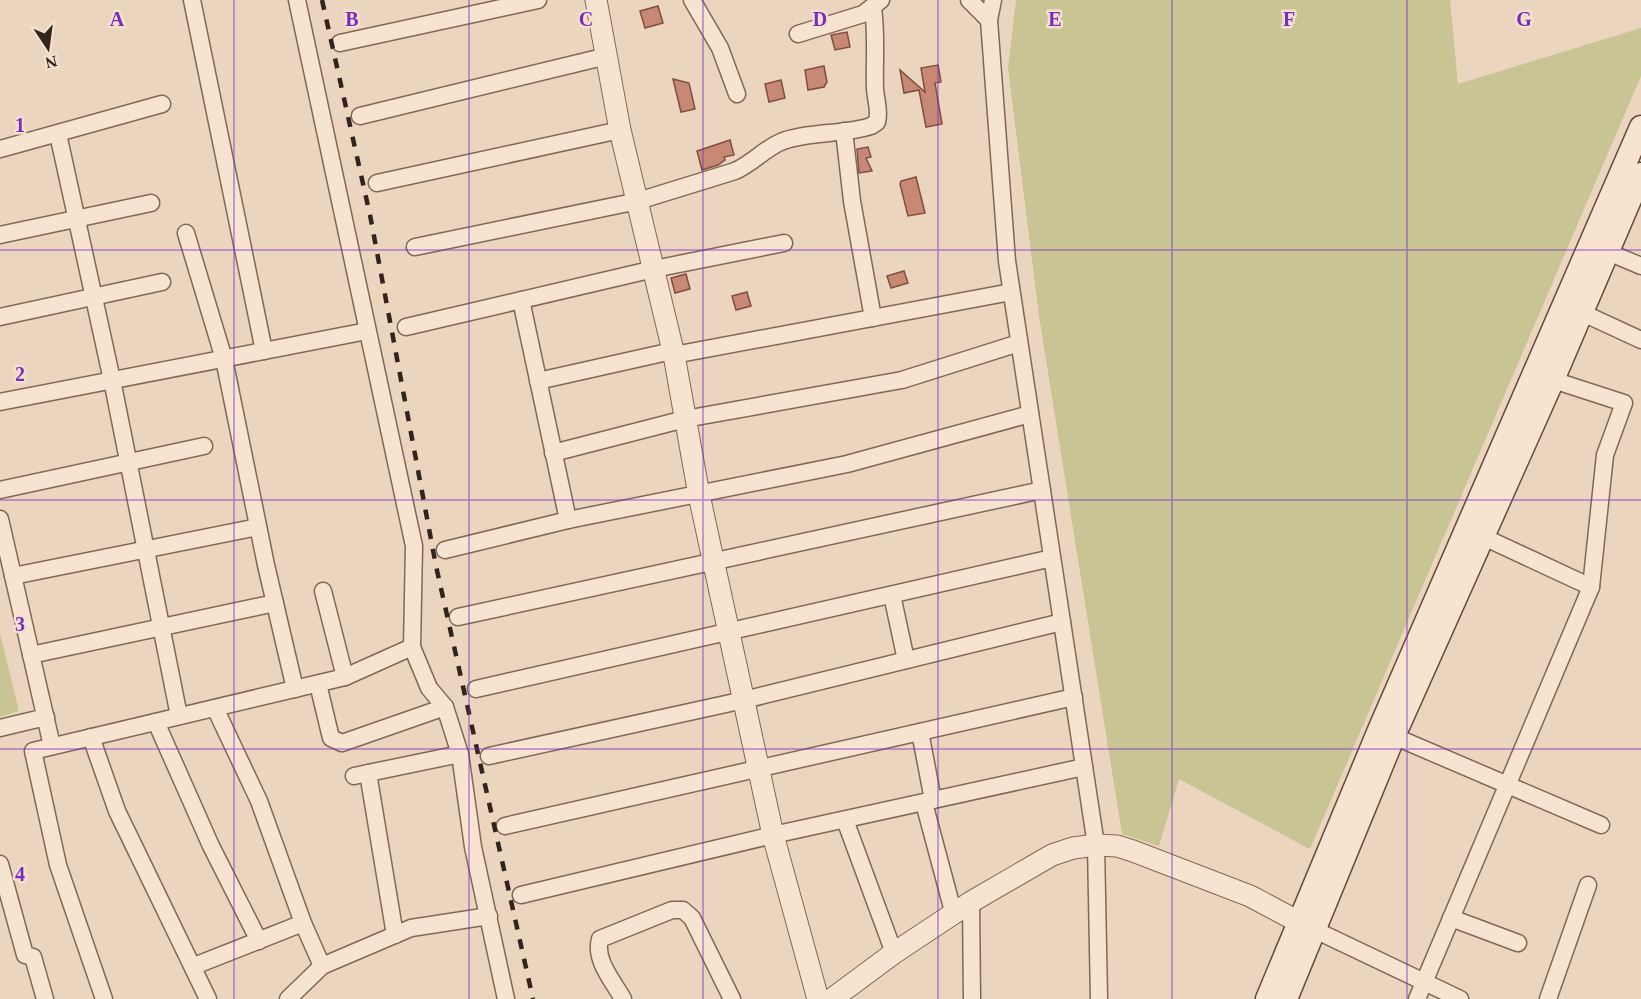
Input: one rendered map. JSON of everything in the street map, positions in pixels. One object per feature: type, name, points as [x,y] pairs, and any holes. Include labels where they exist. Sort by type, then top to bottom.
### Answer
[{"type":"main road","points":[[1519,430],[1553,380],[1573,309],[1608,252],[1635,179],[1641,127]]},
{"type":"main road","points":[[1267,999],[1307,926],[1387,733],[1519,430],[1635,179]]},
{"type":"main road","points":[[1286,999],[1307,926]]},
{"type":"street","points":[[192,0],[264,351]]},
{"type":"street","points":[[297,0],[414,546],[412,647],[429,688],[445,707],[459,754],[473,847],[506,999]]},
{"type":"street","points":[[340,43],[538,0]]},
{"type":"street","points":[[596,0],[620,130],[673,353],[699,495],[773,835],[818,999]]},
{"type":"street","points":[[692,0],[720,48],[737,94]]},
{"type":"street","points":[[969,0],[989,20]]},
{"type":"street","points":[[993,0],[989,20],[1007,261],[1096,845],[1099,999]]},
{"type":"street","points":[[798,34],[863,14],[877,4]]},
{"type":"street","points":[[415,247],[638,201],[735,171],[746,166],[768,148],[784,141],[864,129],[877,122],[877,4]]},
{"type":"street","points":[[360,116],[607,56]]},
{"type":"street","points":[[0,149],[162,104]]},
{"type":"street","points":[[377,183],[620,130]]},
{"type":"street","points":[[844,131],[852,201],[873,318]]},
{"type":"street","points":[[58,134],[112,380],[179,716]]},
{"type":"street","points":[[0,235],[151,203]]},
{"type":"street","points":[[186,233],[224,359],[258,527],[295,689]]},
{"type":"street","points":[[406,327],[654,269],[784,243]]},
{"type":"street","points":[[1608,252],[1641,266]]},
{"type":"street","points":[[0,317],[162,282]]},
{"type":"street","points":[[538,381],[673,353],[1011,292]]},
{"type":"street","points":[[521,300],[568,520]]},
{"type":"street","points":[[1573,309],[1641,340]]},
{"type":"street","points":[[0,402],[368,331]]},
{"type":"street","points":[[553,453],[685,419],[902,380],[1019,343]]},
{"type":"street","points":[[1420,991],[1591,587],[1605,455],[1624,403],[1553,380]]},
{"type":"street","points":[[445,550],[568,520],[847,464],[1030,414]]},
{"type":"street","points":[[0,490],[128,460],[204,446]]},
{"type":"street","points":[[458,617],[1042,490]]},
{"type":"street","points":[[0,519],[52,746]]},
{"type":"street","points":[[13,576],[258,527]]},
{"type":"street","points":[[1475,533],[1591,587]]},
{"type":"street","points":[[476,689],[1052,558]]},
{"type":"street","points":[[323,591],[345,677]]},
{"type":"street","points":[[892,595],[906,660]]},
{"type":"street","points":[[31,655],[275,603]]},
{"type":"street","points":[[489,756],[744,700],[1062,622]]},
{"type":"street","points":[[104,999],[58,866],[33,751],[345,677],[412,647]]},
{"type":"street","points":[[318,684],[331,738],[342,743],[445,707]]},
{"type":"street","points":[[505,826],[1074,697]]},
{"type":"street","points":[[215,708],[259,801],[303,923],[322,966]]},
{"type":"street","points":[[0,728],[46,717]]},
{"type":"street","points":[[156,722],[211,846],[259,941]]},
{"type":"street","points":[[920,732],[928,801],[962,909],[972,999]]},
{"type":"street","points":[[1387,733],[1508,783],[1601,825]]},
{"type":"street","points":[[90,737],[117,811],[208,999]]},
{"type":"street","points":[[395,935],[361,775],[459,754]]},
{"type":"street","points":[[521,895],[773,835],[1084,767]]},
{"type":"street","points":[[845,820],[894,953]]},
{"type":"street","points":[[843,996],[894,953],[1052,855],[1073,848],[1096,845],[1134,850],[1250,897],[1307,926],[1420,991],[1460,999]]},
{"type":"street","points":[[0,864],[26,955],[33,957],[45,999]]},
{"type":"street","points":[[1548,999],[1588,885]]},
{"type":"street","points":[[623,999],[599,958],[597,947],[600,939],[672,909],[683,910],[692,918],[730,998]]},
{"type":"street","points":[[288,999],[322,966],[411,928],[489,916]]},
{"type":"street","points":[[1451,918],[1518,943]]},
{"type":"street","points":[[194,966],[303,923]]},
{"type":"shaded area","points":[[1016,0],[1450,0],[1458,84],[1641,28],[1641,76],[1310,849],[1179,779],[1159,846],[1122,834],[1039,316],[1008,68]]},
{"type":"shaded area","points":[[0,633],[19,711],[0,717]]},
{"type":"building","points":[[658,6],[663,23],[645,28],[640,11]]},
{"type":"building","points":[[847,32],[850,47],[835,50],[831,35]]},
{"type":"building","points":[[938,65],[941,82],[935,83],[942,124],[926,127],[919,90],[904,93],[900,70],[925,92],[921,68]]},
{"type":"building","points":[[824,66],[827,82],[824,87],[808,90],[805,70]]},
{"type":"building","points":[[673,79],[689,83],[695,109],[681,112]]},
{"type":"building","points":[[781,80],[785,98],[769,102],[765,84]]},
{"type":"building","points":[[730,140],[734,155],[724,157],[725,160],[718,165],[702,170],[697,151]]},
{"type":"building","points":[[868,147],[871,157],[866,158],[872,171],[859,173],[857,149]]},
{"type":"building","points":[[916,177],[925,213],[908,216],[900,184],[901,181]]},
{"type":"building","points":[[904,271],[908,283],[891,288],[887,276]]},
{"type":"building","points":[[686,274],[690,289],[675,293],[671,278]]},
{"type":"building","points":[[747,292],[751,306],[736,310],[732,296]]},
{"type":"railway","points":[[322,0],[370,215],[436,566],[533,999]]}]
